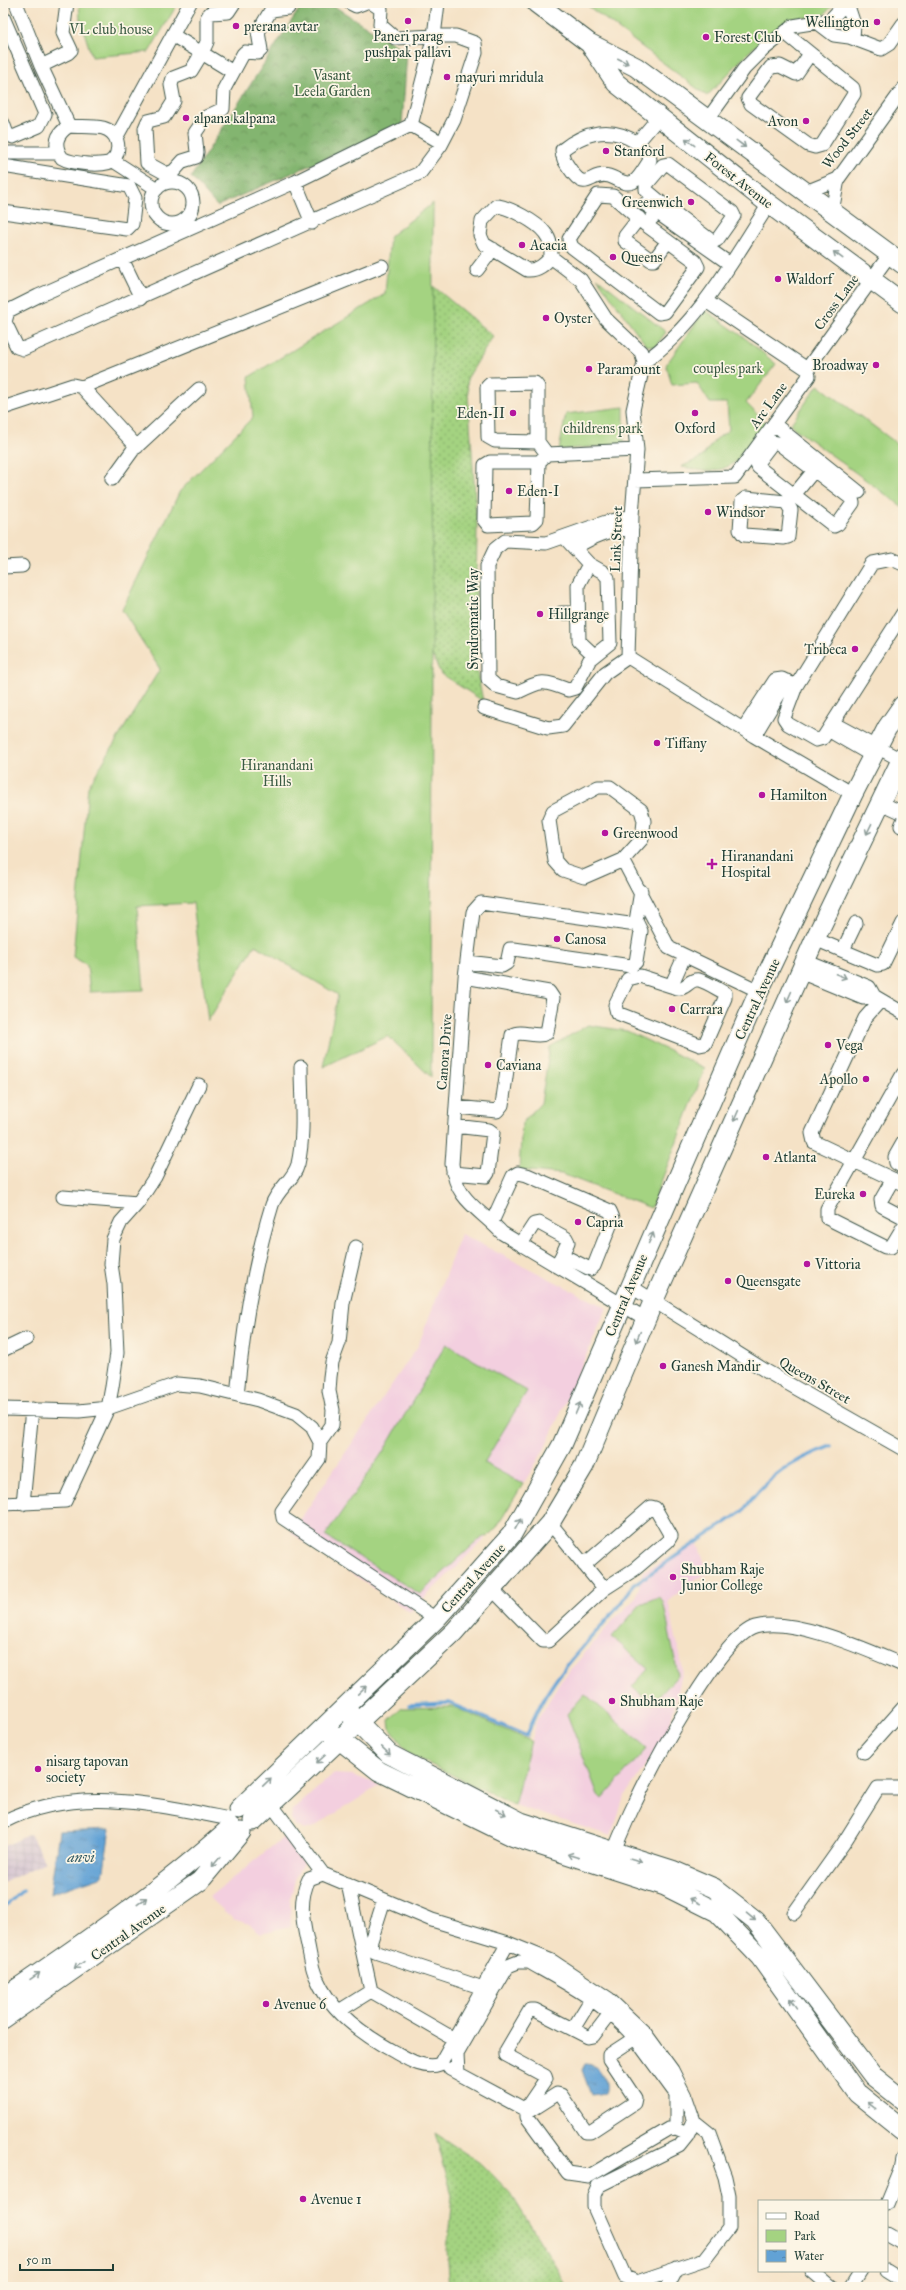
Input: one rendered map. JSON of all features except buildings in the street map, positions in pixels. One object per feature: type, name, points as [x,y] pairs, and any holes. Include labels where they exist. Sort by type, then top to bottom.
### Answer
[{"type":"main road","name":"Forest Avenue","points":[[536,3],[589,43],[636,67],[896,259]]},
{"type":"main road","name":"Forest Avenue","points":[[589,43],[616,83],[770,204],[903,303]]},
{"type":"main road","name":"Central Avenue","points":[[3,1998],[130,1910],[188,1866],[239,1822],[324,1726],[436,1619],[512,1534],[562,1445],[630,1286],[760,991],[853,794],[903,705]]},
{"type":"main road","name":"Central Avenue","points":[[3,2018],[200,1881],[239,1822],[271,1804],[340,1741],[454,1632],[550,1523],[584,1466],[653,1302],[815,939],[902,758]]},
{"type":"main road","points":[[343,1708],[360,1722],[389,1754],[521,1822],[556,1842],[665,1886],[723,1906],[755,1920],[872,2076],[903,2100]]},
{"type":"main road","points":[[324,1726],[340,1741],[379,1771],[514,1837],[556,1842],[614,1853],[672,1870],[714,1888],[723,1906],[857,2094],[903,2130]]},
{"type":"street","points":[[16,3],[41,66],[69,126]]},
{"type":"street","points":[[41,66],[68,53],[71,50],[63,33],[67,3]]},
{"type":"street","points":[[116,138],[174,36],[190,3]]},
{"type":"street","points":[[234,3],[228,12],[210,13],[207,18],[207,42],[202,53],[191,71],[173,78],[171,85],[174,101],[164,117],[148,121],[145,128],[147,163],[167,174],[174,172],[183,161],[196,157],[197,152],[195,133],[206,116],[224,110],[224,90],[242,54],[245,52],[258,53],[261,50],[258,32],[271,10],[284,10],[288,8],[288,3]]},
{"type":"street","points":[[350,3],[356,6],[364,3]]},
{"type":"street","points":[[372,3],[382,9],[380,25],[395,38],[434,36],[456,36],[475,43],[476,53],[454,120],[442,143],[420,173],[23,349],[17,347],[5,322],[8,311],[122,259],[180,228],[294,182],[411,125],[434,36],[438,3]]},
{"type":"street","points":[[708,119],[744,69],[793,26],[830,20],[846,3],[854,24],[853,38]]},
{"type":"street","points":[[3,17],[45,114],[39,126],[14,137],[7,134],[3,123]]},
{"type":"street","points":[[817,22],[834,35],[853,38],[881,48],[889,44],[903,24]]},
{"type":"street","points":[[11,36],[27,29]]},
{"type":"street","points":[[785,33],[853,88],[854,94],[822,145],[815,147],[808,145],[751,104],[748,98],[771,67],[780,66],[796,74],[810,54]]},
{"type":"street","points":[[174,36],[233,72]]},
{"type":"street","name":"Wood Street","points":[[806,192],[838,179],[903,89]]},
{"type":"street","points":[[637,143],[659,117]]},
{"type":"street","points":[[411,125],[442,143]]},
{"type":"street","points":[[3,153],[60,155],[71,162],[105,164],[112,160],[119,146],[111,131],[103,128],[69,126],[62,130],[56,145],[60,155],[59,174]]},
{"type":"street","points":[[604,132],[628,137],[637,143],[649,155],[650,160],[634,181],[626,183],[609,176],[603,176],[582,182],[577,180],[562,156],[562,150],[578,138],[604,132]]},
{"type":"street","points":[[112,160],[157,189]]},
{"type":"street","points":[[645,204],[661,209],[713,242],[717,240],[734,216],[732,212],[668,164],[663,165],[646,185],[646,190],[661,209],[730,264]]},
{"type":"street","points":[[3,166],[129,186],[135,198],[132,224],[126,229],[3,212]]},
{"type":"street","points":[[832,212],[838,179]]},
{"type":"street","points":[[174,182],[184,185],[190,192],[194,201],[192,211],[180,228],[161,221],[154,215],[151,206],[152,197],[157,189],[165,184],[174,182]]},
{"type":"street","points":[[294,182],[312,222]]},
{"type":"street","points":[[598,195],[613,196],[642,221],[694,261],[698,267],[666,312],[659,314],[572,247],[569,239],[598,195]]},
{"type":"street","points":[[551,257],[581,280],[606,319],[640,352],[644,362],[663,348],[706,301],[770,204]]},
{"type":"street","points":[[496,206],[504,206],[540,227],[546,234],[551,245],[551,257],[544,265],[532,270],[527,270],[484,244],[480,234],[482,222],[496,206]]},
{"type":"street","points":[[661,209],[642,221],[625,236],[625,240],[651,260],[654,260],[668,241]]},
{"type":"street","points":[[477,270],[493,249]]},
{"type":"street","points":[[122,259],[141,298]]},
{"type":"street","name":"Cross Lane","points":[[807,369],[872,280],[896,259]]},
{"type":"street","points":[[3,408],[73,385],[82,387],[382,266]]},
{"type":"street","points":[[706,301],[807,369]]},
{"type":"street","name":"Link Street","points":[[628,657],[632,522],[637,450],[634,410],[644,362]]},
{"type":"street","name":"Arc Lane","points":[[635,480],[735,477],[809,376],[807,369]]},
{"type":"street","points":[[538,442],[494,441],[488,437],[488,387],[490,384],[535,383],[538,387],[538,442],[543,458],[537,519],[533,523],[488,525],[484,520],[485,465],[490,462],[543,458],[637,450]]},
{"type":"street","points":[[82,387],[137,447]]},
{"type":"street","points":[[112,479],[137,447],[199,389]]},
{"type":"street","points":[[774,424],[818,466],[852,499],[852,503],[838,524],[834,526],[790,498],[758,467],[757,463],[773,442],[778,443],[818,466],[859,492]]},
{"type":"street","points":[[790,498],[818,466]]},
{"type":"street","points":[[570,543],[619,528],[632,522]]},
{"type":"street","name":"Syndromatic Way","points":[[505,541],[570,543],[589,564],[603,572],[608,578],[610,643],[590,659],[575,688],[568,690],[547,682],[535,683],[518,692],[496,686],[488,679],[487,566],[495,549],[505,541]]},
{"type":"street","points":[[754,736],[872,564],[892,558],[903,564]]},
{"type":"street","points":[[589,564],[578,585],[579,641],[594,655]]},
{"type":"street","points":[[3,567],[22,566]]},
{"type":"street","points":[[791,684],[784,718],[788,724],[816,740],[823,738],[903,613]]},
{"type":"street","points":[[561,614],[578,614]]},
{"type":"street","points":[[484,708],[548,728],[563,726],[605,673],[628,657],[754,736],[853,794]]},
{"type":"street","points":[[743,729],[775,680],[782,679],[791,684]]},
{"type":"street","points":[[837,730],[876,752],[902,758]]},
{"type":"street","points":[[598,787],[610,787],[616,791],[641,810],[644,821],[642,839],[623,860],[584,877],[563,870],[555,862],[549,820],[553,811],[598,787]]},
{"type":"street","points":[[881,803],[903,813]]},
{"type":"street","points":[[623,860],[641,891],[669,948],[684,957],[760,991]]},
{"type":"street","points":[[467,962],[502,966],[507,963],[510,950],[514,949],[631,966],[636,962],[641,931],[636,921],[641,891]]},
{"type":"street","name":"Canora Drive","points":[[636,921],[629,924],[481,903],[472,912],[465,977],[452,1164],[454,1181],[465,1200],[492,1222],[502,1233],[521,1244],[559,1260],[622,1306],[646,1319]]},
{"type":"street","points":[[843,950],[856,923]]},
{"type":"street","points":[[815,939],[877,965],[883,964],[903,923]]},
{"type":"street","points":[[671,986],[684,957]]},
{"type":"street","points":[[803,967],[869,987],[877,998],[903,1013]]},
{"type":"street","points":[[640,976],[671,986],[677,990],[682,989],[693,981],[699,980],[725,993],[725,998],[705,1044],[700,1045],[617,1013],[615,1005],[628,979],[640,976]]},
{"type":"street","points":[[456,1107],[497,1111],[502,1105],[512,1036],[515,1033],[542,1036],[547,1033],[553,998],[550,992],[465,977]]},
{"type":"street","points":[[877,998],[866,1018],[812,1133],[814,1142],[854,1159],[898,1182],[881,1200],[882,1206],[903,1217]]},
{"type":"street","points":[[237,1395],[247,1309],[266,1225],[273,1202],[294,1174],[298,1164],[301,1138],[301,1067]]},
{"type":"street","points":[[903,1074],[854,1159],[827,1210],[827,1218],[885,1247],[891,1247],[903,1228]]},
{"type":"street","points":[[3,1504],[65,1501],[108,1408],[117,1353],[111,1250],[113,1239],[121,1222],[138,1203],[155,1177],[199,1085]]},
{"type":"street","points":[[453,1174],[486,1176],[488,1173],[493,1133],[489,1130],[455,1126]]},
{"type":"street","points":[[903,1143],[895,1157],[896,1163],[903,1167]]},
{"type":"street","points":[[492,1222],[513,1176],[518,1173],[527,1174],[610,1211],[614,1218],[594,1266],[590,1269],[559,1260],[568,1242],[566,1238],[539,1223],[534,1224],[521,1244]]},
{"type":"street","points":[[63,1197],[138,1203]]},
{"type":"street","points":[[320,1442],[332,1425],[333,1410],[329,1391],[332,1362],[339,1343],[343,1303],[356,1247]]},
{"type":"street","name":"Queens Street","points":[[630,1286],[653,1302],[766,1371],[903,1449]]},
{"type":"street","points":[[3,1350],[26,1339]]},
{"type":"street","points":[[3,1409],[79,1411],[108,1408],[177,1384],[200,1386],[258,1400],[296,1414],[312,1427],[320,1442],[319,1459],[282,1510],[283,1518],[436,1619]]},
{"type":"street","points":[[23,1504],[32,1410]]},
{"type":"street","points":[[492,1589],[543,1641],[548,1640],[604,1589],[635,1569],[668,1541],[671,1536],[655,1508],[651,1507],[584,1565]]},
{"type":"street","points":[[550,1523],[604,1589]]},
{"type":"street","points":[[614,1853],[635,1802],[660,1755],[710,1670],[736,1639],[754,1628],[775,1625],[793,1626],[860,1647],[903,1665]]},
{"type":"street","points":[[864,1752],[903,1708]]},
{"type":"street","points":[[794,1913],[844,1844],[878,1788],[903,1788]]},
{"type":"street","points":[[3,1822],[16,1815],[60,1803],[103,1799],[171,1807],[239,1822]]},
{"type":"street","points":[[271,1804],[323,1874],[432,1920],[508,1943],[552,1961],[645,2033],[672,2070],[686,2098],[694,2121],[709,2132],[725,2176],[729,2196],[729,2228],[704,2259],[631,2283],[625,2277],[594,2207],[594,2195],[598,2186],[679,2146],[694,2121]]},
{"type":"street","points":[[323,1874],[309,1879],[303,1892],[302,1921],[316,1979],[332,2004],[370,2039],[412,2061],[431,2067],[440,2064],[508,1943]]},
{"type":"street","points":[[348,1884],[371,1991],[454,2039]]},
{"type":"street","points":[[384,1900],[370,1944],[375,1952],[483,1988]]},
{"type":"street","points":[[458,2073],[457,2054],[508,1966],[518,1962],[529,1962],[613,2009],[676,2094],[676,2128]]},
{"type":"street","points":[[339,2011],[371,1991]]},
{"type":"street","points":[[573,2029],[592,1998]]},
{"type":"street","points":[[440,2064],[524,2109],[528,2107],[546,2079],[545,2076],[506,2055],[506,2051],[530,2010],[535,2010],[588,2037],[593,2036],[613,2009]]},
{"type":"street","points":[[635,2038],[609,2055],[609,2059],[635,2098],[634,2103],[590,2132],[586,2132],[561,2095],[556,2094],[527,2113],[527,2117],[568,2173],[572,2175],[589,2176],[669,2129],[676,2128],[688,2133]]},
{"type":"street","points":[[888,2202],[901,2173]]},
{"type":"street","points":[[888,2235],[903,2243]]},
{"type":"street","points":[[667,2287],[677,2268]]},
{"type":"street","points":[[813,2272],[831,2287]]},
{"type":"street","points":[[851,2287],[860,2272]]},
{"type":"street","points":[[888,2272],[903,2281]]},
{"type":"shaded area","points":[[461,1234],[607,1308],[544,1450],[496,1528],[410,1612],[291,1533],[418,1346]]},
{"type":"shaded area","name":"Shubham Raje","points":[[698,1544],[708,1574],[696,1579],[668,1601],[683,1670],[668,1732],[624,1797],[611,1836],[514,1805],[537,1720],[561,1681],[614,1619],[636,1598],[643,1571]]},
{"type":"shaded area","points":[[333,1774],[352,1775],[380,1785],[314,1827],[305,1830],[296,1826],[291,1820],[292,1811]]},
{"type":"shaded area","points":[[30,1834],[45,1862],[3,1883],[3,1847]]},
{"type":"shaded area","points":[[285,1836],[304,1861],[296,1876],[290,1900],[291,1926],[261,1933],[249,1924],[233,1919],[209,1897]]},
{"type":"green space","name":"VL club house","points":[[79,3],[178,3],[149,52],[92,57],[80,19]]},
{"type":"green space","name":"Vasant Leela Garden","points":[[303,3],[329,3],[407,52],[402,125],[217,206],[191,177]]},
{"type":"green space","points":[[584,3],[835,3],[823,16],[789,19],[750,51],[707,96]]},
{"type":"green space","name":"Hiranandani Hills","points":[[433,203],[431,1077],[388,1036],[323,1067],[338,995],[255,945],[208,1021],[193,903],[137,906],[144,990],[90,992],[87,965],[73,957],[88,787],[160,669],[122,610],[180,491],[253,417],[249,377],[385,294],[390,236]]},
{"type":"green space","points":[[597,278],[666,332],[655,347],[646,345]]},
{"type":"green space","points":[[433,286],[493,336],[467,379],[477,526],[475,662],[483,701],[441,674],[412,612],[405,386]]},
{"type":"green space","name":"couples park","points":[[705,310],[745,338],[776,364],[746,403],[768,425],[751,448],[737,460],[721,469],[712,471],[681,467],[702,457],[715,440],[729,430],[727,403],[710,403],[697,383],[672,385],[666,365]]},
{"type":"green space","points":[[818,385],[903,448],[903,507],[790,425]]},
{"type":"green space","name":"childrens park","points":[[624,407],[624,444],[559,450],[566,414]]},
{"type":"green space","points":[[588,1025],[627,1031],[705,1068],[651,1208],[562,1174],[519,1170],[522,1123],[541,1103],[550,1047]]},
{"type":"green space","points":[[446,1344],[527,1391],[484,1463],[523,1484],[496,1528],[487,1537],[483,1536],[420,1594],[325,1536],[383,1452]]},
{"type":"green space","points":[[658,1597],[663,1601],[678,1675],[652,1704],[632,1687],[648,1669],[612,1637],[641,1604]]},
{"type":"green space","points":[[585,1694],[647,1748],[602,1799],[598,1795],[567,1714]]},
{"type":"green space","points":[[454,1707],[531,1741],[514,1805],[409,1754],[390,1728],[389,1720],[402,1708]]},
{"type":"green space","points":[[435,2133],[483,2165],[511,2194],[568,2287],[450,2287],[447,2250],[452,2195]]},
{"type":"water","name":"anvi","points":[[110,1829],[103,1876],[50,1894],[59,1831]]},
{"type":"water","points":[[585,2064],[595,2067],[602,2074],[605,2084],[604,2093],[591,2095],[582,2070]]},
{"type":"waterway","points":[[409,1705],[449,1703],[527,1736],[539,1707],[555,1681],[574,1657],[611,1616],[633,1585],[743,1511],[761,1488],[781,1471],[792,1464],[831,1446]]},
{"type":"waterway","points":[[3,1908],[23,1890]]},
{"type":"place","name":"Paneri parag pushpak pallavi","points":[[408,21]]},
{"type":"place","name":"Wellington","points":[[877,22]]},
{"type":"place","name":"prerana avtar","points":[[236,26]]},
{"type":"place","name":"Forest Club","points":[[706,37]]},
{"type":"place","name":"mayuri mridula","points":[[447,77]]},
{"type":"place","name":"alpana kalpana","points":[[186,118]]},
{"type":"place","name":"Avon","points":[[806,121]]},
{"type":"place","name":"Stanford","points":[[606,151]]},
{"type":"place","name":"Greenwich","points":[[691,202]]},
{"type":"place","name":"Acacia","points":[[522,245]]},
{"type":"place","name":"Queens","points":[[613,257]]},
{"type":"place","name":"Waldorf","points":[[778,279]]},
{"type":"place","name":"Oyster","points":[[546,318]]},
{"type":"place","name":"Broadway","points":[[876,365]]},
{"type":"place","name":"Paramount","points":[[589,369]]},
{"type":"place","name":"Eden-II","points":[[513,413]]},
{"type":"place","name":"Oxford","points":[[695,413]]},
{"type":"place","name":"Eden-I","points":[[509,491]]},
{"type":"place","name":"Windsor","points":[[708,512]]},
{"type":"place","name":"Hillgrange","points":[[540,614]]},
{"type":"place","name":"Tribeca","points":[[855,649]]},
{"type":"place","name":"Tiffany","points":[[657,743]]},
{"type":"place","name":"Hamilton","points":[[762,795]]},
{"type":"place","name":"Greenwood","points":[[605,833]]},
{"type":"place","name":"Hiranandani Hospital","points":[[712,864]]},
{"type":"place","name":"Canosa","points":[[557,939]]},
{"type":"place","name":"Carrara","points":[[672,1009]]},
{"type":"place","name":"Vega","points":[[828,1045]]},
{"type":"place","name":"Caviana","points":[[488,1065]]},
{"type":"place","name":"Apollo","points":[[866,1079]]},
{"type":"place","name":"Atlanta","points":[[766,1157]]},
{"type":"place","name":"Eureka","points":[[863,1194]]},
{"type":"place","name":"Capria","points":[[578,1222]]},
{"type":"place","name":"Vittoria","points":[[807,1264]]},
{"type":"place","name":"Queensgate","points":[[728,1281]]},
{"type":"place","name":"Ganesh Mandir","points":[[663,1366]]},
{"type":"place","name":"Shubham Raje Junior College","points":[[673,1577]]},
{"type":"place","name":"Shubham Raje","points":[[612,1701]]},
{"type":"place","name":"nisarg tapovan society","points":[[38,1769]]},
{"type":"place","name":"Avenue 6","points":[[266,2004]]},
{"type":"place","name":"Avenue 1","points":[[303,2199]]}]
